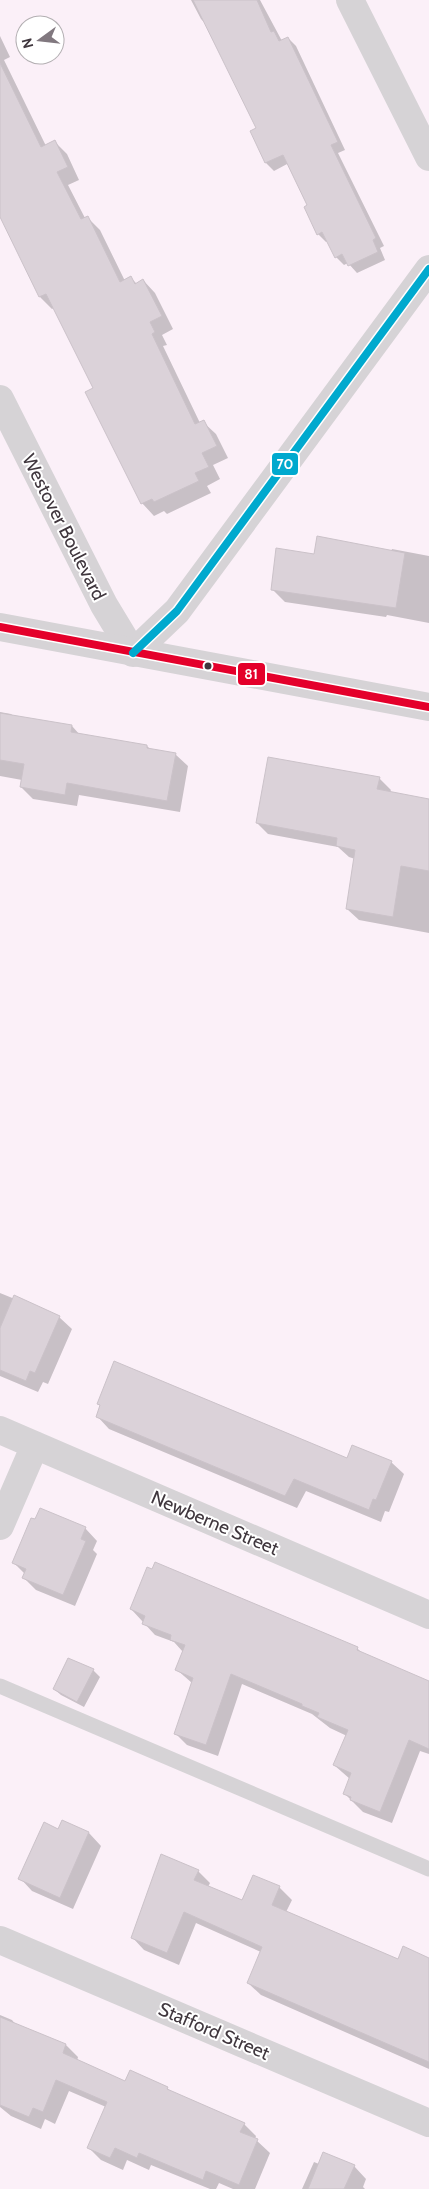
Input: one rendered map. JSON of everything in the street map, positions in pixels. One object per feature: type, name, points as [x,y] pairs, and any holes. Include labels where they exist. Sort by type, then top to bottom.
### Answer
[{"type":"street","points":[[350,0],[429,157]]},
{"type":"street","points":[[132,653],[178,611],[429,269]]},
{"type":"street","name":"Westover Boulevard","points":[[0,399],[104,605],[132,653]]},
{"type":"street","points":[[0,627],[429,707]]},
{"type":"street","name":"Newberne Street","points":[[0,1430],[429,1615]]},
{"type":"street","points":[[0,1526],[35,1445]]},
{"type":"street","name":"Stafford Street","points":[[0,1940],[429,2123]]},
{"type":"lane","points":[[0,1686],[429,1869]]},
{"type":"building","points":[[193,0],[257,0],[271,32],[274,31],[279,41],[288,37],[338,142],[331,145],[376,238],[373,240],[378,252],[348,266],[342,254],[335,258],[322,232],[317,235],[304,207],[307,205],[283,155],[265,163],[250,131],[256,128]]},
{"type":"building","points":[[0,63],[41,147],[55,140],[68,167],[57,172],[81,219],[88,216],[120,282],[131,276],[135,284],[143,279],[162,316],[150,322],[155,332],[152,334],[195,424],[204,420],[217,446],[202,453],[209,467],[195,473],[199,481],[154,502],[152,499],[141,504],[85,392],[93,388],[46,294],[39,297],[0,217]]},
{"type":"building","points":[[317,536],[405,553],[396,608],[271,590],[276,548],[314,554]]},
{"type":"building","points":[[0,713],[72,725],[71,732],[147,745],[147,748],[176,753],[167,801],[67,783],[65,795],[20,787],[24,764],[0,760]]},
{"type":"building","points":[[268,757],[380,777],[377,789],[429,799],[429,871],[401,866],[393,917],[346,909],[355,850],[336,846],[337,838],[256,823]]},
{"type":"building","points":[[14,1295],[60,1316],[35,1373],[30,1371],[26,1381],[0,1370],[0,1328]]},
{"type":"building","points":[[114,1361],[347,1458],[352,1445],[392,1461],[376,1500],[373,1499],[369,1510],[294,1479],[285,1496],[96,1417],[100,1405],[97,1404]]},
{"type":"building","points":[[40,1508],[86,1527],[81,1539],[86,1541],[63,1595],[22,1578],[26,1569],[12,1563],[31,1518],[35,1519]]},
{"type":"building","points":[[155,1562],[358,1647],[357,1650],[429,1681],[429,1749],[409,1740],[380,1812],[350,1800],[351,1797],[343,1794],[351,1773],[333,1765],[348,1730],[317,1717],[319,1713],[302,1706],[302,1704],[231,1674],[206,1745],[174,1734],[193,1678],[175,1670],[185,1645],[170,1640],[171,1635],[142,1624],[145,1616],[130,1609],[147,1567],[152,1569]]},
{"type":"building","points":[[68,1658],[94,1669],[77,1702],[53,1689]]},
{"type":"building","points":[[62,1820],[89,1832],[60,1898],[18,1879],[44,1822],[58,1829]]},
{"type":"building","points":[[161,1854],[199,1870],[194,1880],[242,1900],[253,1875],[280,1886],[272,1905],[398,1959],[403,1946],[429,1958],[429,2062],[247,1983],[262,1947],[184,1912],[167,1953],[131,1938]]},
{"type":"building","points":[[0,2017],[66,2044],[63,2053],[125,2081],[130,2070],[168,2087],[167,2089],[245,2123],[240,2132],[258,2139],[239,2185],[206,2171],[203,2180],[139,2153],[137,2158],[115,2148],[110,2158],[87,2148],[107,2102],[56,2080],[43,2112],[33,2108],[29,2117],[0,2105]]},
{"type":"building","points":[[323,2152],[355,2165],[344,2189],[308,2189]]},
{"type":"transit line","name":"70","points":[[133,653],[177,611],[429,269]]},
{"type":"transit line","name":"81","points":[[0,627],[429,707]]}]
